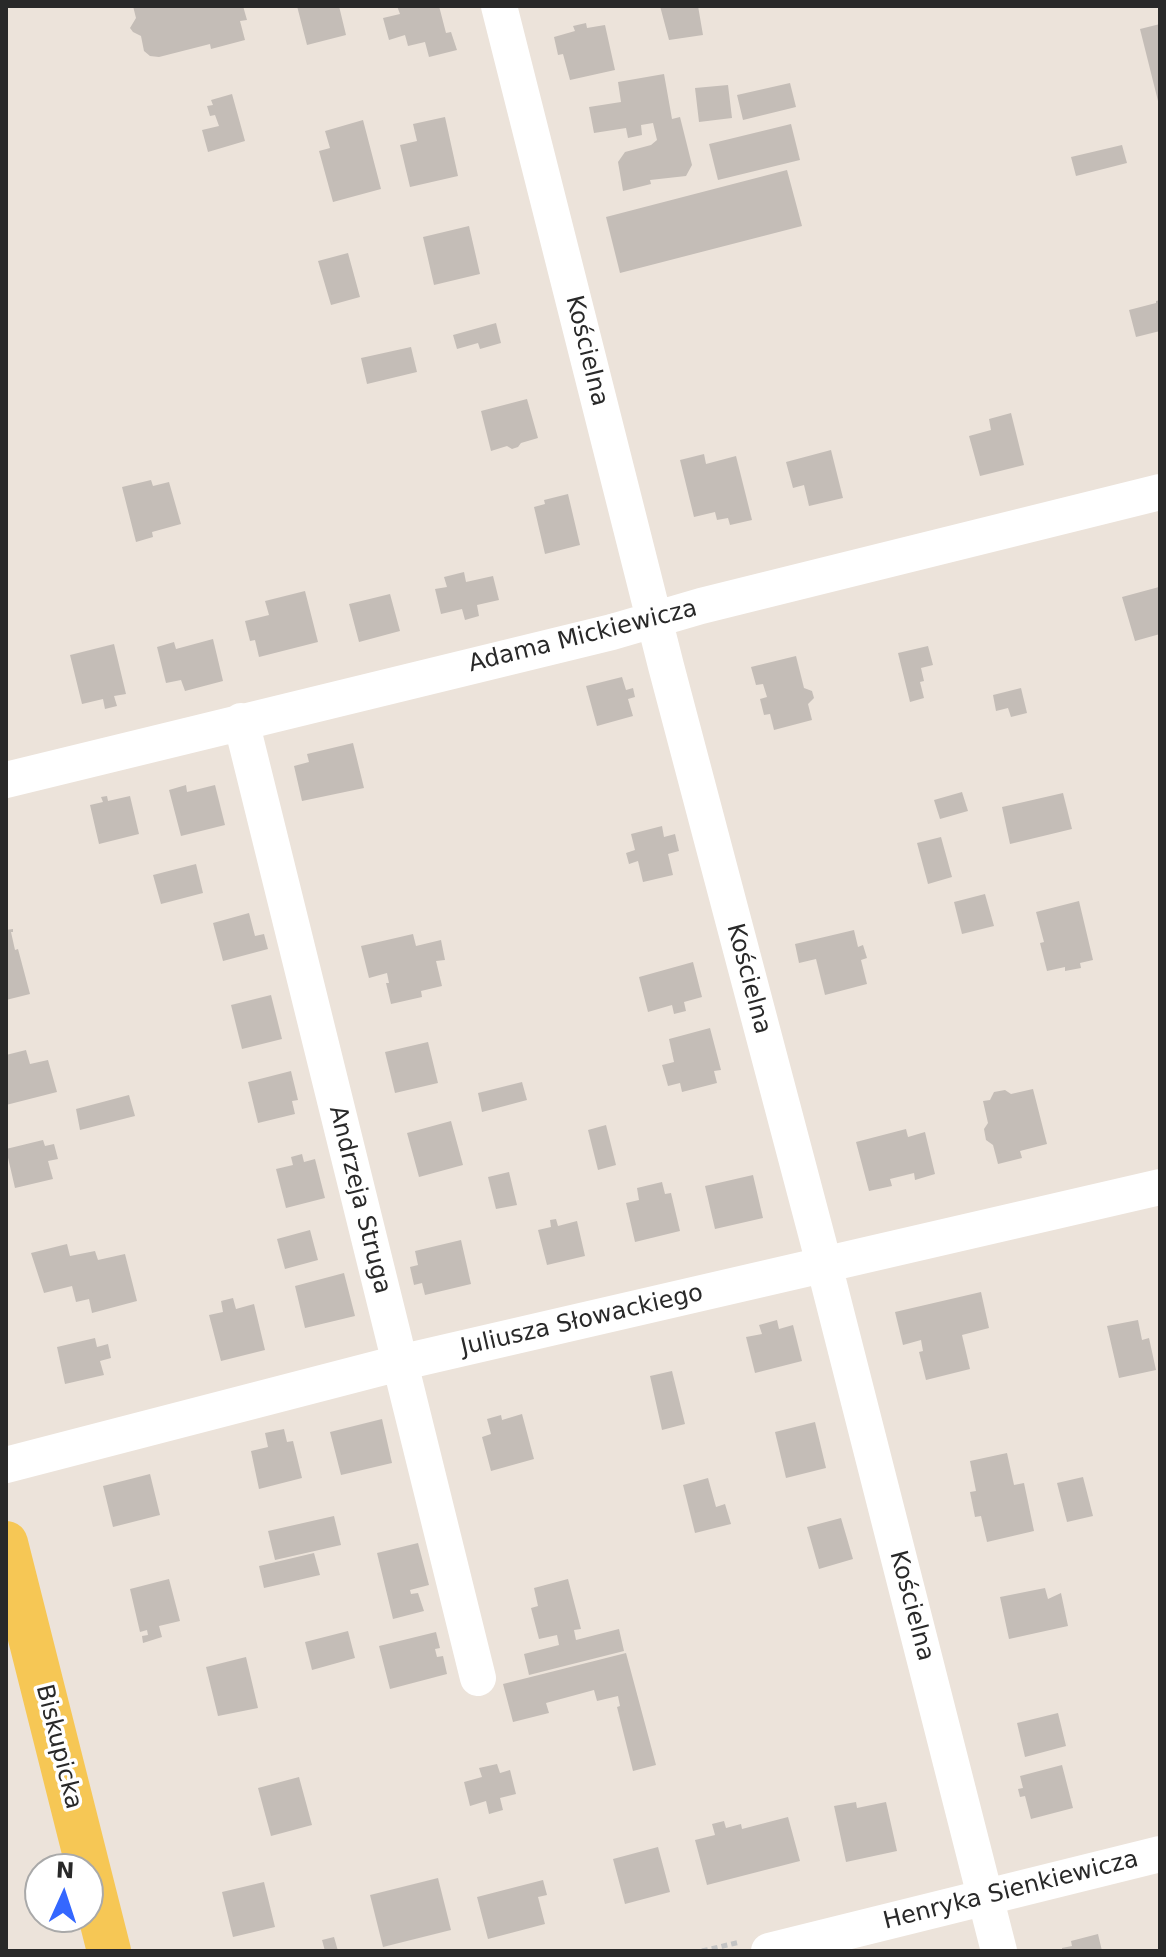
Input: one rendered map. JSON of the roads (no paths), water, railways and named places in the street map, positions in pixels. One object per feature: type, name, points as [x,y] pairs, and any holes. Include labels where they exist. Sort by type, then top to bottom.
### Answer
[{"type":"main road","name":"Biskupicka","points":[[6,1543],[109,1951]]},
{"type":"street","name":"Kościelna","points":[[499,6],[654,619],[999,1951]]},
{"type":"street","name":"Adama Mickiewicza","points":[[6,780],[1160,492]]},
{"type":"street","name":"Andrzeja Struga","points":[[241,721],[478,1678]]},
{"type":"street","name":"Juliusza Słowackiego","points":[[6,1465],[399,1363],[1160,1187]]},
{"type":"street","name":"Henryka Sienkiewicza","points":[[769,1951],[1160,1854]]}]
